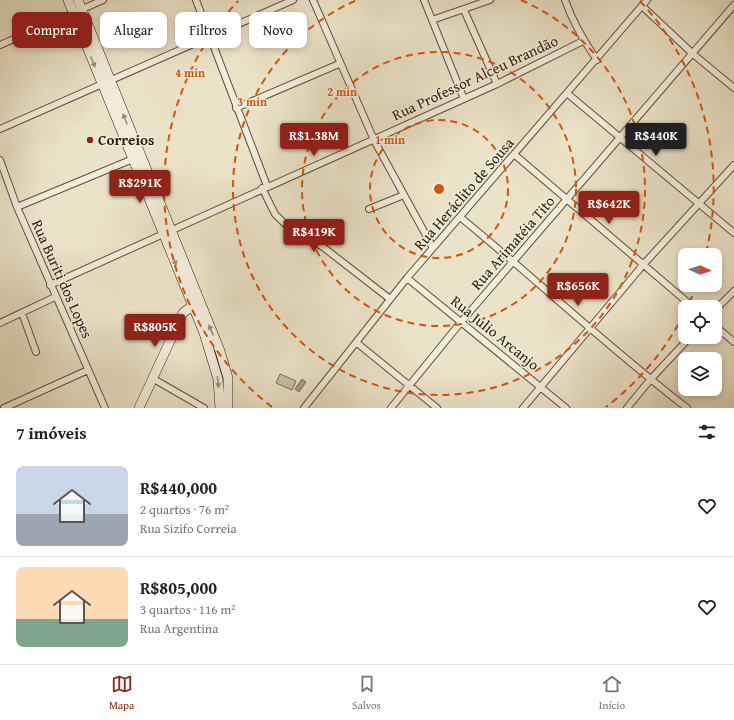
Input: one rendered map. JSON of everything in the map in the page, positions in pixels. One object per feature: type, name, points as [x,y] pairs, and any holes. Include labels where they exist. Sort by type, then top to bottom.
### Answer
[{"type":"main road","points":[[68,0],[78,11],[195,302],[215,364],[218,379],[220,408]]},
{"type":"main road","points":[[78,0],[78,11]]},
{"type":"main road","points":[[106,83],[133,159],[167,232]]},
{"type":"main road","points":[[139,408],[183,314],[195,302]]},
{"type":"main road","points":[[195,302],[225,365],[229,390],[228,408]]},
{"type":"street","points":[[0,46],[103,0]]},
{"type":"street","points":[[196,0],[201,12]]},
{"type":"street","points":[[241,23],[293,0]]},
{"type":"street","points":[[313,0],[339,64],[374,140],[433,248]]},
{"type":"street","points":[[424,0],[464,99]]},
{"type":"street","points":[[432,20],[490,0]]},
{"type":"street","points":[[565,0],[574,25],[583,41],[597,60]]},
{"type":"street","points":[[645,2],[693,54],[734,88]]},
{"type":"street","name":"Rua Heráclito de Sousa","points":[[307,407],[407,278],[568,94],[645,2]]},
{"type":"street","name":"Rua Arimatéia Tito","points":[[391,408],[462,322],[734,5]]},
{"type":"street","points":[[464,10],[497,84]]},
{"type":"street","name":"Rua Professor Alceu Brandão","points":[[50,285],[265,187],[374,140],[497,84],[583,41]]},
{"type":"street","points":[[0,128],[183,48]]},
{"type":"street","points":[[214,48],[265,187],[279,219],[322,247],[390,299]]},
{"type":"street","points":[[236,108],[339,64]]},
{"type":"street","points":[[568,94],[734,233]]},
{"type":"street","points":[[515,155],[566,201],[685,300]]},
{"type":"street","points":[[17,207],[133,159]]},
{"type":"street","name":"Rua Buriti dos Lopes","points":[[0,160],[17,207],[55,297],[105,408]]},
{"type":"street","points":[[524,408],[589,328],[643,265],[734,165]]},
{"type":"street","points":[[369,209],[404,195]]},
{"type":"street","points":[[460,217],[650,380],[687,408]]},
{"type":"street","name":"Rua Julio Arcanjo","points":[[407,278],[566,408]]},
{"type":"street","points":[[722,303],[734,291]]},
{"type":"street","points":[[0,323],[55,297]]},
{"type":"street","points":[[22,313],[36,352]]},
{"type":"street","points":[[722,332],[734,342]]},
{"type":"street","points":[[357,343],[437,408]]},
{"type":"street","points":[[628,408],[650,380],[683,344]]},
{"type":"street","points":[[4,408],[88,370]]},
{"type":"street","points":[[152,378],[204,408]]},
{"type":"shaded area","points":[[280,374],[296,381],[292,390],[276,383]]},
{"type":"shaded area","points":[[302,379],[306,382],[299,392],[295,389]]},
{"type":"place","name":"Correios","points":[[90,140]]}]
